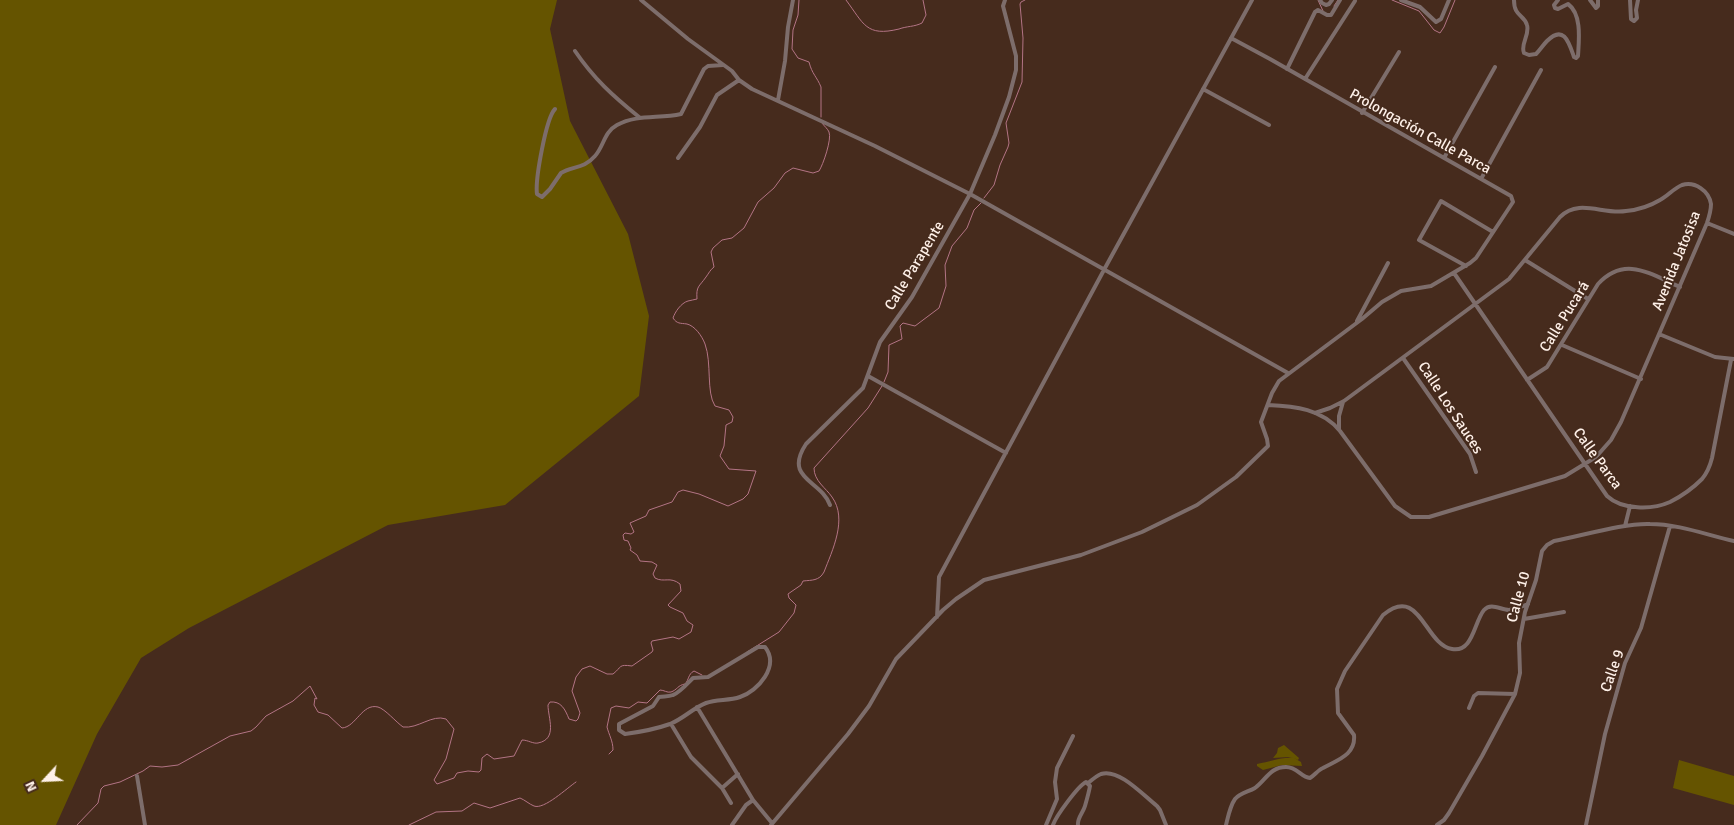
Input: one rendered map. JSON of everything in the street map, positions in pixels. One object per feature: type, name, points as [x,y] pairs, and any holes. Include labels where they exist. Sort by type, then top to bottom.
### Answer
[{"type":"street","points":[[641,0],[752,89],[875,146],[970,194],[1105,268],[1288,373]]},
{"type":"street","points":[[778,100],[793,0]]},
{"type":"street","name":"Calle Parapente","points":[[830,506],[825,495],[800,472],[800,454],[806,444],[858,393],[868,376],[880,342],[912,297],[970,194],[995,135],[1009,97],[1016,70],[1016,56],[1003,6],[1005,0]]},
{"type":"street","points":[[697,707],[753,800],[771,824],[848,734],[869,706],[896,659],[937,617],[939,577],[1252,0]]},
{"type":"street","points":[[1320,0],[1326,5],[1332,0]]},
{"type":"street","points":[[1287,68],[1315,12],[1318,10],[1331,15],[1340,0]]},
{"type":"street","points":[[1305,79],[1355,0]]},
{"type":"street","points":[[1401,0],[1420,7],[1436,22],[1440,21],[1449,0]]},
{"type":"street","points":[[1514,0],[1517,13],[1525,20],[1527,28],[1522,49],[1524,53],[1529,55],[1536,54],[1547,40],[1554,35],[1560,34],[1566,38],[1576,58],[1578,56],[1580,38],[1575,10],[1568,4],[1558,9],[1555,8],[1554,6],[1558,0]]},
{"type":"street","points":[[1590,0],[1596,8],[1598,0]]},
{"type":"street","points":[[1630,0],[1630,16],[1634,21],[1637,18],[1636,8],[1638,0]]},
{"type":"street","name":"Prolongación Calle Parca","points":[[937,617],[956,599],[984,580],[1081,555],[1142,532],[1197,505],[1236,477],[1267,448],[1268,441],[1261,422],[1276,384],[1382,302],[1401,291],[1426,288],[1466,266],[1476,258],[1513,202],[1513,198],[1481,179],[1231,38]]},
{"type":"street","points":[[575,51],[589,72],[614,97],[639,117]]},
{"type":"street","points":[[1362,113],[1399,52]]},
{"type":"street","points":[[555,109],[547,126],[538,177],[536,191],[542,198],[561,173],[579,168],[595,156],[612,128],[625,121],[639,117],[681,114],[704,69],[708,66],[723,65]]},
{"type":"street","points":[[1444,158],[1495,67]]},
{"type":"street","points":[[1481,179],[1541,70]]},
{"type":"street","points":[[678,158],[700,127],[717,95],[739,80]]},
{"type":"street","points":[[1203,89],[1269,125]]},
{"type":"street","name":"Avenida Jatosisa","points":[[1268,405],[1288,406],[1326,418],[1340,431],[1396,506],[1411,517],[1430,518],[1565,476],[1585,465],[1611,440],[1641,379],[1707,223],[1711,205],[1708,196],[1698,186],[1685,184],[1660,200],[1627,212],[1610,212],[1583,206],[1560,216],[1509,279],[1344,401],[1315,413]]},
{"type":"street","points":[[1466,266],[1419,240],[1441,201],[1493,232]]},
{"type":"street","points":[[1707,223],[1734,234]]},
{"type":"street","points":[[1525,260],[1588,299]]},
{"type":"street","points":[[1357,322],[1388,263]]},
{"type":"street","name":"Calle Pucará","points":[[1527,380],[1547,366],[1588,299],[1607,274],[1618,269],[1638,269],[1680,286]]},
{"type":"street","name":"Calle Parca","points":[[1454,273],[1585,465],[1609,498],[1616,503],[1651,507],[1671,502],[1702,478],[1709,468],[1712,458],[1733,359]]},
{"type":"street","points":[[1659,334],[1715,357],[1733,359]]},
{"type":"street","points":[[1562,344],[1641,379]]},
{"type":"street","name":"Calle Los Sauces","points":[[1403,358],[1470,454],[1476,472]]},
{"type":"street","points":[[868,376],[1006,453]]},
{"type":"street","points":[[1340,431],[1339,416],[1344,401]]},
{"type":"street","points":[[1626,526],[1630,506]]},
{"type":"street","name":"Calle 10","points":[[1438,825],[1449,813],[1515,694],[1520,673],[1519,643],[1524,618],[1536,580],[1542,551],[1547,545],[1554,541],[1626,526],[1650,524],[1670,526],[1734,542]]},
{"type":"street","name":"Calle 9","points":[[1586,825],[1605,734],[1624,663],[1641,628],[1670,526]]},
{"type":"street","points":[[1226,825],[1236,798],[1256,787],[1270,772],[1282,767],[1290,767],[1306,778],[1310,778],[1320,769],[1336,763],[1351,749],[1354,735],[1338,713],[1337,689],[1345,671],[1383,615],[1388,611],[1402,606],[1411,609],[1444,646],[1454,649],[1464,646],[1471,639],[1480,616],[1486,608],[1493,606],[1511,610],[1528,604]]},
{"type":"street","points":[[1524,618],[1564,612]]},
{"type":"street","points":[[758,647],[766,648],[770,663],[769,670],[756,688],[742,697],[708,702],[671,724],[625,734],[621,733],[618,728],[622,721],[652,706],[659,697],[674,695],[680,689],[687,686],[693,678],[708,677],[750,651],[758,647]]},
{"type":"street","points":[[1469,708],[1474,696],[1478,693],[1515,694]]},
{"type":"street","points":[[671,724],[695,762],[722,788],[731,803]]},
{"type":"street","points":[[1046,825],[1057,799],[1055,782],[1057,768],[1073,736]]},
{"type":"street","points":[[1053,825],[1054,820],[1070,801],[1075,791],[1084,783],[1088,783],[1103,773],[1112,773],[1122,778],[1157,806],[1166,825]]},
{"type":"street","points":[[722,788],[738,774]]},
{"type":"street","points":[[137,776],[145,825]]},
{"type":"street","points":[[1078,825],[1077,822],[1085,806],[1089,789],[1088,783]]},
{"type":"street","points":[[732,825],[746,805],[753,800]]},
{"type":"shaded area","points":[[0,0],[557,0],[550,29],[570,121],[628,234],[649,316],[639,396],[505,505],[388,525],[189,628],[141,658],[97,734],[56,825],[0,825]]},
{"type":"shaded area","points":[[1284,745],[1299,758],[1298,760],[1294,758],[1301,762],[1302,766],[1282,765],[1263,770],[1257,766],[1257,764],[1284,758],[1293,758],[1288,757],[1273,758],[1278,748]]},
{"type":"shaded area","points":[[1679,760],[1734,776],[1734,805],[1673,788]]},
{"type":"waterway","points":[[799,0],[798,15],[793,30],[792,49],[798,58],[809,62],[821,87],[821,117]]},
{"type":"waterway","points":[[846,0],[862,22],[872,30],[879,31],[899,29],[922,23],[926,15],[923,0]]},
{"type":"waterway","points":[[984,198],[994,185],[1008,147],[1006,123],[1022,82],[1023,38],[1020,4],[1025,0]]},
{"type":"waterway","points":[[1318,0],[1323,11]]},
{"type":"waterway","points":[[1334,6],[1338,0]]},
{"type":"waterway","points":[[1392,0],[1419,11],[1434,30],[1440,33],[1455,0]]},
{"type":"waterway","points":[[77,825],[98,803],[101,789],[104,786],[120,782],[150,766],[178,765],[230,736],[251,731],[266,716],[293,701],[310,686],[317,699],[315,698],[314,705],[318,712],[328,715],[342,728],[347,727],[363,712],[372,707],[384,710],[403,727],[414,726],[435,718],[446,719],[454,729],[446,759],[434,780],[437,784],[454,778],[457,773],[479,772],[481,770],[482,758],[487,754],[494,759],[514,756],[522,740],[534,743],[544,741],[550,733],[548,705],[550,702],[562,706],[569,719],[576,721],[580,713],[572,691],[576,677],[582,669],[590,666],[607,674],[613,674],[624,665],[632,666],[652,652],[652,641],[673,637],[679,639],[691,632],[693,625],[687,621],[683,613],[668,605],[681,591],[680,584],[673,580],[655,578],[653,574],[657,565],[652,562],[640,561],[637,555],[630,550],[628,541],[624,540],[623,535],[634,532],[630,523],[646,516],[649,510],[672,502],[678,492],[683,490],[699,494],[728,506],[743,499],[748,494],[756,471],[729,469],[720,456],[724,446],[726,425],[732,422],[733,417],[729,410],[715,406],[712,400],[707,352],[702,338],[693,327],[677,322],[673,318],[683,304],[697,299],[699,287],[714,267],[711,252],[713,248],[722,240],[732,238],[744,228],[758,202],[774,188],[785,173],[793,168],[813,173],[819,171],[827,152],[830,135],[822,123]]},
{"type":"waterway","points":[[884,382],[888,372],[889,345],[902,339],[900,326],[903,323],[915,326],[939,308],[946,286],[945,265],[952,246],[967,228],[974,210],[981,203]]},
{"type":"waterway","points":[[747,652],[779,632],[794,613],[796,605],[789,598],[788,594],[801,585],[803,581],[818,579],[824,572],[837,535],[839,515],[832,497],[818,481],[814,468],[868,408],[882,386]]},
{"type":"waterway","points":[[609,754],[613,750],[607,727],[611,708],[616,706],[629,708],[638,702],[647,703],[660,690],[671,692],[685,684],[694,671],[702,675]]},
{"type":"waterway","points":[[409,825],[436,812],[462,811],[474,803],[490,808],[520,798],[534,806],[544,805],[576,782]]}]
